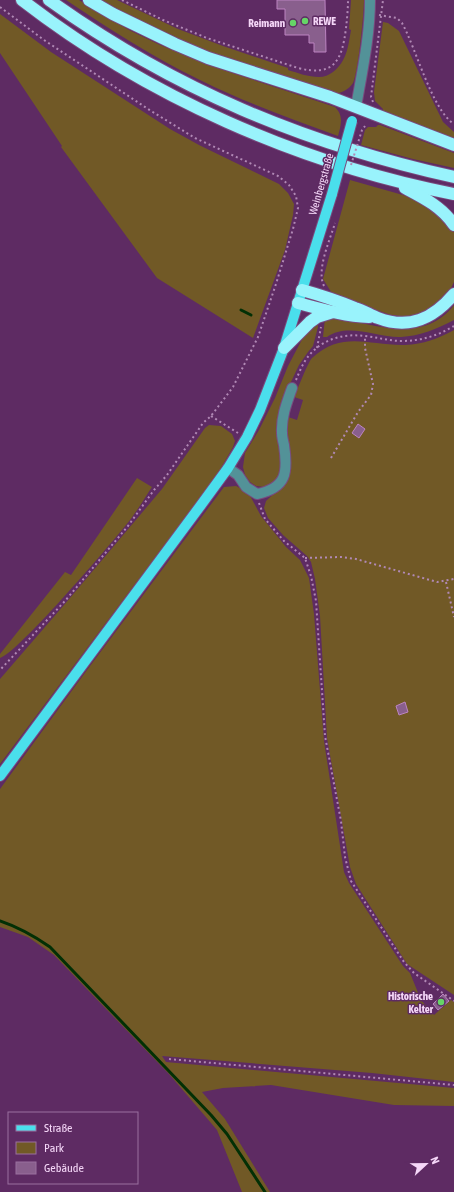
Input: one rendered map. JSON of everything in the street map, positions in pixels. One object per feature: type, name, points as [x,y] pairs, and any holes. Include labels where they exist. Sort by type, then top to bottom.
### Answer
[{"type":"highway","points":[[22,0],[106,58],[215,117],[307,154],[389,180],[454,194]]},
{"type":"highway","points":[[49,0],[117,46],[158,69],[246,112],[312,138],[362,154],[412,168],[454,177]]},
{"type":"highway","points":[[89,0],[125,21],[208,58],[330,97],[454,145]]},
{"type":"highway","points":[[389,180],[431,202],[442,210],[454,226]]},
{"type":"highway","points":[[302,290],[356,308],[378,318]]},
{"type":"highway","points":[[298,303],[355,316],[378,318],[401,323],[412,323],[433,314],[444,306],[454,294]]},
{"type":"highway","points":[[284,348],[310,322],[317,317],[334,312]]},
{"type":"main road","name":"Weinbergstraße","points":[[0,776],[228,468],[247,437],[260,410],[284,348],[332,194],[356,107]]},
{"type":"street","name":"Weinbergstraße","points":[[356,107],[370,14],[370,0]]},
{"type":"street","points":[[228,468],[238,475],[246,487],[257,494],[269,492],[275,488],[283,478],[286,463],[282,422],[292,388]]},
{"type":"path","points":[[122,0],[163,20],[207,38],[298,68],[310,71],[322,71],[334,64],[341,54],[344,42],[348,0]]},
{"type":"path","points":[[351,167],[364,126],[376,122],[379,116],[380,110],[372,101],[371,97],[383,0]]},
{"type":"path","points":[[0,7],[44,40],[148,109],[195,138],[278,176],[289,185],[296,196],[298,208],[294,229],[258,337],[232,387],[211,416],[203,423],[167,475],[154,490],[128,526],[65,601],[0,670]]},
{"type":"path","points":[[370,14],[397,18],[402,23],[436,102],[447,120],[454,124]]},
{"type":"path","points":[[325,288],[321,279],[321,274],[336,218]]},
{"type":"path","points":[[292,388],[307,358],[316,348],[327,341],[341,336],[351,335],[400,341],[416,340],[441,334],[454,326]]},
{"type":"path","points":[[331,458],[358,412],[371,395],[373,384],[365,348],[365,336]]},
{"type":"path","points":[[211,416],[232,430],[247,437]]},
{"type":"path","points":[[257,494],[259,506],[265,519],[284,541],[305,558],[311,576],[316,601],[325,736],[341,821],[345,857],[351,880],[404,962],[414,973],[454,1001]]},
{"type":"path","points":[[305,558],[341,557],[356,559],[437,582],[446,582],[454,579]]},
{"type":"path","points":[[446,582],[454,617]]},
{"type":"path","points":[[169,1059],[454,1085]]},
{"type":"green space","points":[[66,0],[79,0],[129,30],[208,65],[335,107],[341,117],[338,136],[285,117],[200,80],[165,62],[98,22]]},
{"type":"green space","points":[[96,0],[117,0],[178,29],[288,68],[288,70],[307,76],[319,77],[325,76],[338,68],[344,58],[351,30],[349,29],[351,0],[364,0],[355,77],[353,83],[349,87],[335,94],[215,57]]},
{"type":"green space","points":[[0,14],[51,52],[170,129],[199,145],[279,184],[288,193],[294,204],[285,250],[253,338],[157,278],[61,147],[62,146],[0,53]]},
{"type":"green space","points":[[383,22],[388,23],[399,31],[443,122],[454,132],[454,142],[382,113],[383,109],[375,101],[374,92]]},
{"type":"green space","points":[[378,125],[454,153],[454,168],[361,145],[365,130],[368,127],[376,127]]},
{"type":"green space","points":[[350,180],[417,199],[429,205],[449,224],[454,232],[454,282],[447,296],[437,305],[421,314],[407,317],[391,315],[333,295],[323,279]]},
{"type":"green space","points":[[454,305],[454,320],[422,334],[392,337],[363,332],[344,331],[323,337],[325,318],[334,317],[398,329],[414,328],[428,324],[442,317]]},
{"type":"green space","points":[[318,320],[318,327],[313,346],[299,365],[283,399],[283,462],[280,476],[271,485],[264,487],[256,486],[250,482],[245,475],[243,467],[245,453],[259,430],[275,398],[288,366],[307,330]]},
{"type":"green space","points":[[454,330],[454,995],[407,964],[356,884],[350,867],[327,738],[320,616],[311,562],[307,556],[283,535],[268,518],[264,508],[266,501],[282,486],[286,425],[288,417],[297,420],[303,400],[294,397],[312,358],[323,349],[335,344],[357,341],[392,345],[418,344],[442,336]]},
{"type":"green space","points":[[209,425],[221,426],[232,434],[235,441],[217,475],[0,764],[0,679],[162,489],[205,428]]},
{"type":"green space","points":[[137,478],[152,487],[137,511],[84,575],[43,619],[10,652],[0,658],[0,654],[65,572],[71,575]]},
{"type":"green space","points":[[236,486],[248,492],[261,516],[286,547],[300,560],[309,578],[314,614],[324,741],[344,872],[349,883],[403,966],[410,973],[421,1000],[434,1015],[451,1000],[454,1002],[454,1082],[372,1073],[162,1056],[166,1062],[454,1088],[454,1106],[394,1105],[271,1085],[223,1088],[202,1092],[225,1119],[270,1192],[242,1192],[217,1130],[169,1074],[54,955],[28,937],[0,927],[0,789],[224,487]]},
{"type":"building","name":"REWE","points":[[277,0],[325,0],[326,52],[314,52],[314,43],[309,43],[309,35],[285,35],[285,9],[277,9]]},
{"type":"building","points":[[358,424],[365,429],[359,438],[352,433]]},
{"type":"building","points":[[405,702],[408,712],[399,715],[396,706]]},
{"type":"building","name":"Historische Kelter","points":[[443,994],[449,1001],[438,1010],[433,1004]]},
{"type":"waterway","points":[[241,310],[251,315]]},
{"type":"waterway","points":[[0,921],[26,932],[50,947],[211,1115],[227,1134],[265,1192]]},
{"type":"place","name":"REWE","points":[[305,21]]},
{"type":"place","name":"Reimann","points":[[293,23]]},
{"type":"place","name":"Historische Kelter","points":[[441,1002]]}]
